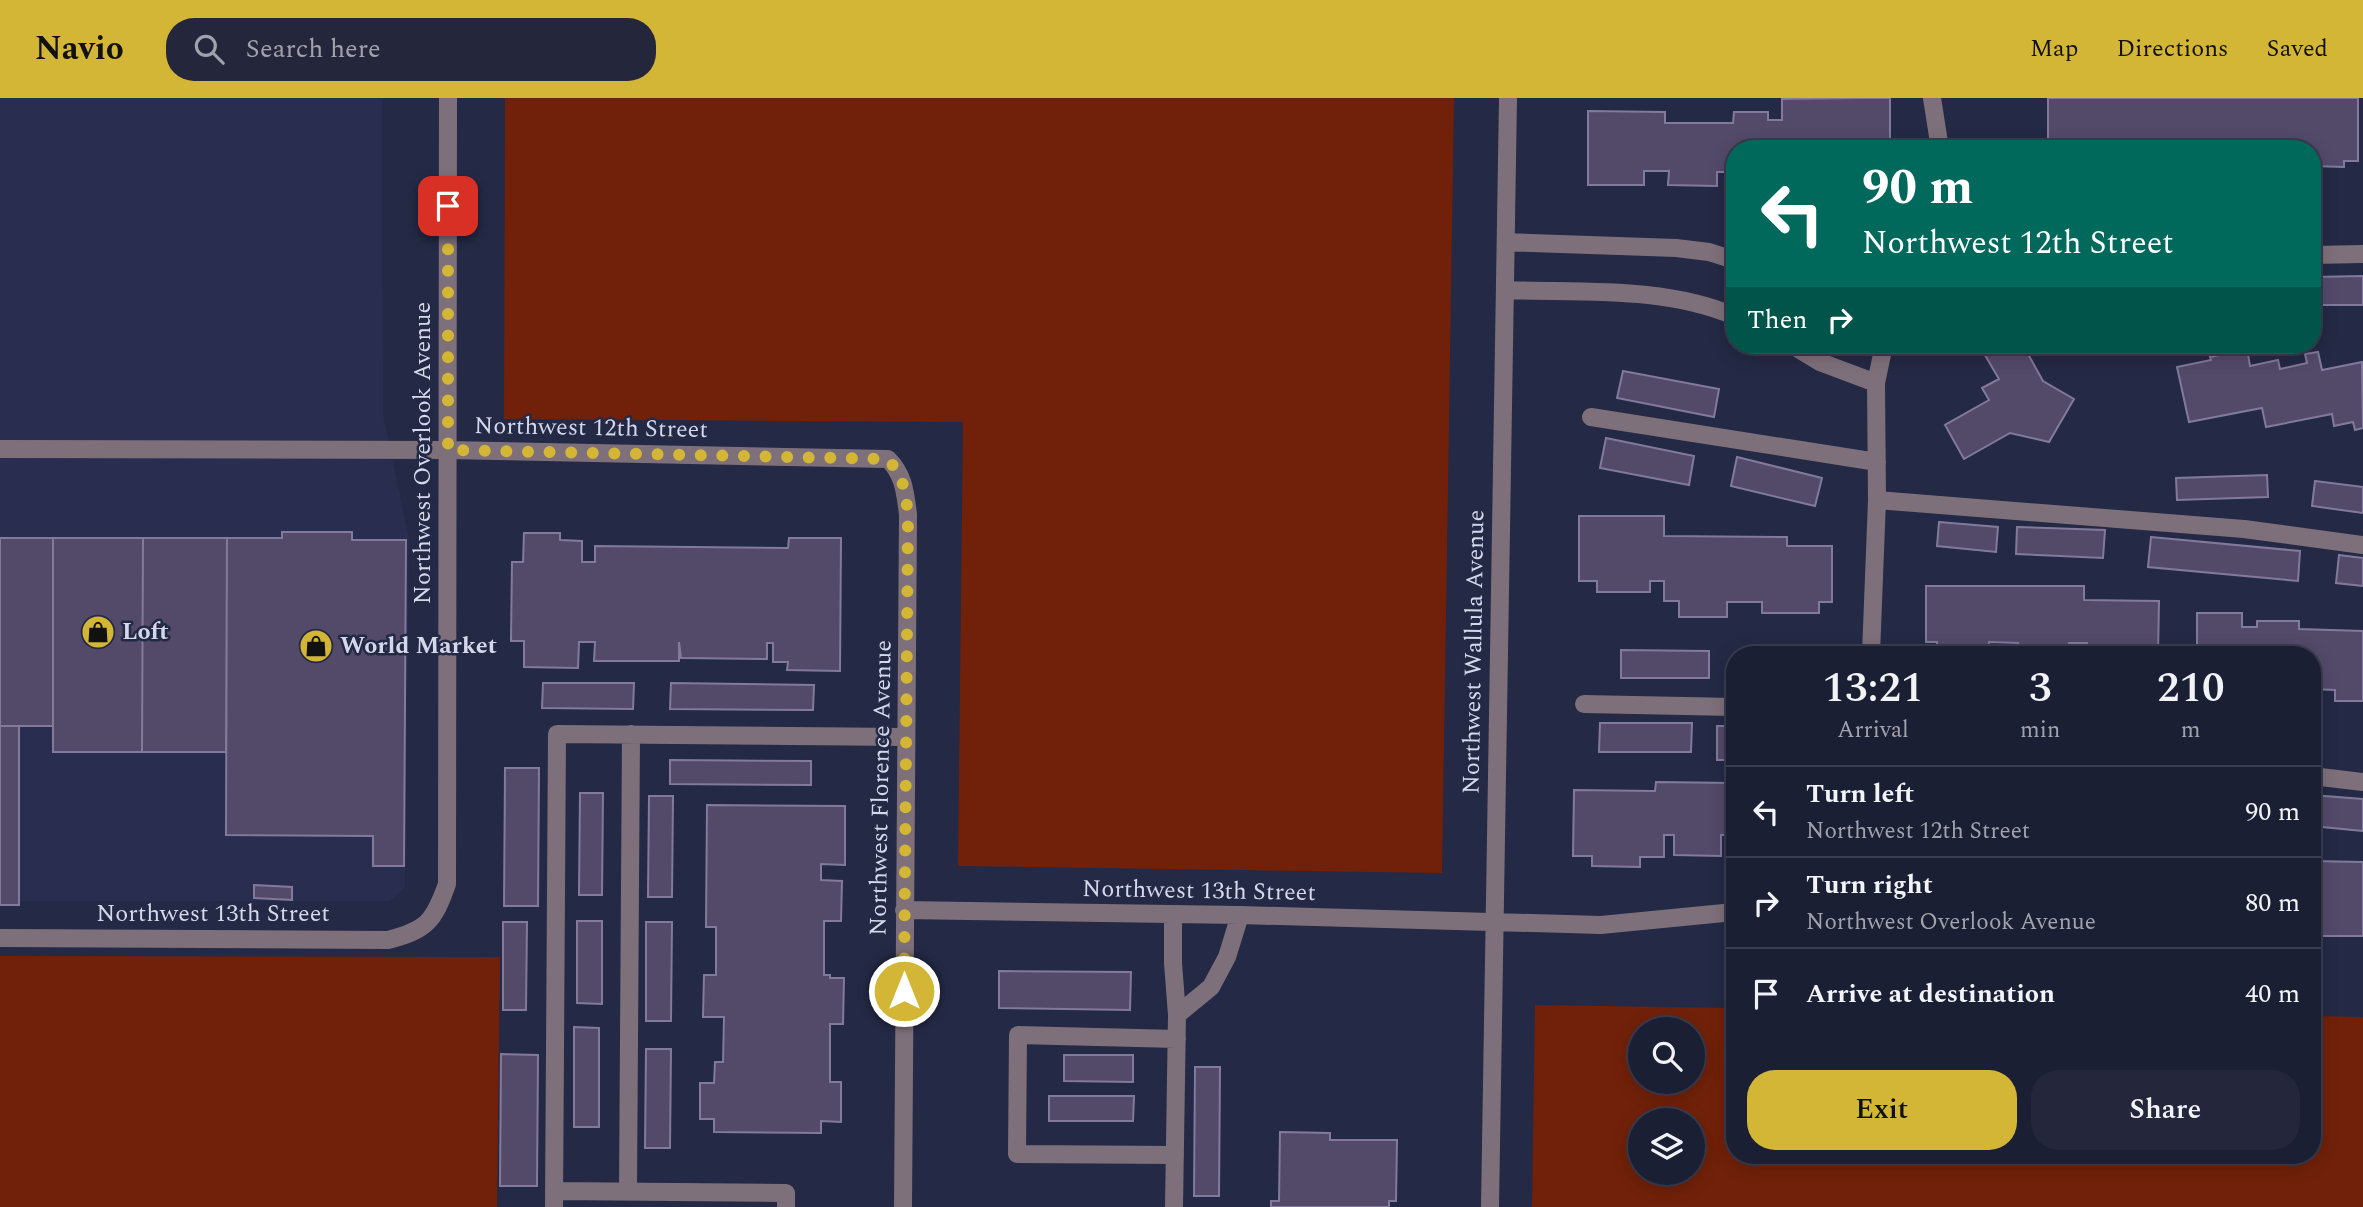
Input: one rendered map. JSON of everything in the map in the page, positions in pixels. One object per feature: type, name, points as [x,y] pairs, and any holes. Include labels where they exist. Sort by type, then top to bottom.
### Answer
[{"type":"street","name":"Northwest Overlook Avenue","points":[[423,928],[438,908],[447,884],[448,98]]},
{"type":"street","name":"Northwest Wallula Avenue","points":[[1490,1207],[1508,98]]},
{"type":"street","points":[[1932,98],[1939,140]]},
{"type":"street","points":[[1506,242],[1676,248],[1709,252],[1726,257]]},
{"type":"street","points":[[2321,255],[2363,254]]},
{"type":"street","points":[[1505,290],[1646,295],[1699,303],[1726,313]]},
{"type":"street","points":[[1806,354],[1819,362],[1876,383]]},
{"type":"street","points":[[1871,646],[1877,500],[1876,383],[1881,354]]},
{"type":"street","points":[[1591,417],[1877,462]]},
{"type":"street","name":"Northwest 12th Street","points":[[0,449],[448,450],[887,459]]},
{"type":"street","name":"Northwest Florence Avenue","points":[[887,459],[897,468],[904,482],[908,514],[903,1207]]},
{"type":"street","points":[[1877,500],[2244,529],[2363,545]]},
{"type":"street","points":[[1584,704],[1726,707]]},
{"type":"street","points":[[786,1207],[786,1193],[628,1191],[554,1199],[557,734],[906,737]]},
{"type":"street","points":[[628,1191],[631,734]]},
{"type":"street","points":[[2321,777],[2363,782]]},
{"type":"street","name":"Northwest 13th Street","points":[[904,910],[1240,915],[1601,925],[1726,913]]},
{"type":"street","points":[[1173,915],[1177,1015],[1174,1207]]},
{"type":"street","points":[[1177,1015],[1211,987],[1227,957],[1240,915]]},
{"type":"street","name":"Northwest 13th Street","points":[[0,938],[388,940],[410,935],[423,928]]},
{"type":"street","points":[[1175,1155],[1017,1154],[1018,1035],[1177,1039]]},
{"type":"shaded area","points":[[0,98],[382,98],[383,415],[409,539],[405,887],[390,901],[0,901]]},
{"type":"shaded area","points":[[505,98],[1454,98],[1442,873],[958,866],[963,422],[504,419]]},
{"type":"shaded area","points":[[0,956],[500,957],[497,1207],[0,1207]]},
{"type":"shaded area","points":[[1535,1005],[1726,1008],[1726,1164],[2321,1164],[2321,1016],[2363,1017],[2363,1207],[1532,1207]]},
{"type":"building","points":[[1890,98],[1890,140],[1726,140],[1726,172],[1717,172],[1717,186],[1668,185],[1669,171],[1644,171],[1644,185],[1588,185],[1588,111],[1665,112],[1665,123],[1733,123],[1734,112],[1768,112],[1768,120],[1782,120],[1782,99]]},
{"type":"building","points":[[2048,98],[2358,98],[2358,161],[2344,161],[2344,167],[2321,166],[2321,140],[2048,140]]},
{"type":"building","points":[[2363,276],[2363,305],[2321,305],[2321,277]]},
{"type":"building","points":[[1984,354],[2028,354],[2043,381],[2074,399],[2049,442],[2010,433],[1964,459],[1945,425],[1989,400],[1982,388],[1999,379]]},
{"type":"building","points":[[2248,354],[2250,366],[2278,360],[2280,369],[2307,363],[2305,354],[2318,354],[2322,370],[2362,362],[2363,428],[2355,430],[2353,422],[2334,426],[2332,414],[2266,427],[2262,408],[2189,422],[2177,367],[2211,360],[2210,357]]},
{"type":"building","points":[[1623,371],[1719,389],[1714,417],[1617,398]]},
{"type":"building","points":[[1606,438],[1694,456],[1689,485],[1600,468]]},
{"type":"building","points":[[1737,457],[1822,478],[1815,506],[1731,486]]},
{"type":"building","points":[[2267,475],[2268,497],[2177,500],[2176,478]]},
{"type":"building","points":[[2315,481],[2363,487],[2363,513],[2312,506]]},
{"type":"building","points":[[1579,516],[1664,516],[1664,536],[1787,537],[1787,546],[1832,546],[1832,602],[1819,602],[1819,613],[1762,613],[1762,602],[1727,602],[1727,617],[1679,617],[1679,601],[1664,601],[1664,581],[1650,581],[1650,592],[1597,592],[1597,581],[1579,581]]},
{"type":"building","points":[[1939,522],[1998,527],[1996,552],[1937,546]]},
{"type":"building","points":[[2017,527],[2105,530],[2103,558],[2016,554]]},
{"type":"building","name":"World Market","points":[[282,532],[352,532],[352,540],[406,540],[404,866],[373,866],[373,836],[226,835],[227,538],[282,538]]},
{"type":"building","points":[[524,533],[560,533],[560,540],[582,541],[582,562],[595,562],[595,546],[788,548],[789,538],[841,538],[840,671],[787,670],[788,662],[773,662],[773,643],[767,643],[767,659],[681,658],[679,642],[679,661],[594,661],[595,642],[579,642],[578,668],[524,667],[524,641],[511,641],[512,562],[523,562]]},
{"type":"building","points":[[2151,537],[2300,551],[2298,581],[2148,567]]},
{"type":"building","points":[[0,538],[53,538],[53,726],[0,726]]},
{"type":"building","name":"Loft","points":[[53,538],[143,538],[142,752],[53,752]]},
{"type":"building","points":[[143,538],[227,538],[226,752],[142,752]]},
{"type":"building","points":[[2339,555],[2363,558],[2363,586],[2336,583]]},
{"type":"building","points":[[1926,586],[2084,586],[2084,600],[2159,601],[2158,646],[2087,646],[2087,643],[2069,643],[2069,646],[2018,646],[2018,643],[1989,642],[1989,646],[1937,646],[1937,642],[1926,642]]},
{"type":"building","points":[[2197,613],[2242,613],[2242,627],[2257,627],[2257,621],[2299,621],[2299,629],[2363,631],[2363,701],[2335,701],[2335,690],[2321,689],[2321,646],[2197,646]]},
{"type":"building","points":[[1621,650],[1709,651],[1709,678],[1621,678]]},
{"type":"building","points":[[543,683],[634,683],[633,709],[542,708]]},
{"type":"building","points":[[671,683],[814,685],[813,710],[670,709]]},
{"type":"building","points":[[1600,723],[1692,723],[1691,752],[1599,752]]},
{"type":"building","points":[[0,726],[19,726],[19,905],[0,905]]},
{"type":"building","points":[[1717,726],[1726,726],[1726,760],[1717,760]]},
{"type":"building","points":[[670,760],[811,761],[811,785],[670,784]]},
{"type":"building","points":[[505,768],[539,768],[538,906],[504,906]]},
{"type":"building","points":[[1656,782],[1726,783],[1726,835],[1721,835],[1721,856],[1674,855],[1674,835],[1664,835],[1664,857],[1640,857],[1640,867],[1592,866],[1592,856],[1573,856],[1574,790],[1655,791]]},
{"type":"building","points":[[580,793],[603,793],[602,895],[579,895]]},
{"type":"building","points":[[649,796],[673,796],[672,897],[648,897]]},
{"type":"building","points":[[2321,796],[2363,799],[2363,831],[2321,827]]},
{"type":"building","points":[[707,805],[845,806],[845,865],[821,864],[821,880],[842,881],[841,921],[824,921],[824,975],[844,978],[843,1024],[830,1024],[830,1082],[841,1082],[841,1122],[821,1121],[821,1133],[714,1132],[714,1119],[700,1119],[700,1083],[714,1083],[715,1062],[723,1062],[724,1017],[703,1017],[704,975],[716,975],[716,927],[706,927]]},
{"type":"building","points":[[2321,861],[2363,862],[2363,936],[2321,936]]},
{"type":"building","points":[[254,885],[292,887],[292,900],[254,898]]},
{"type":"building","points":[[577,921],[602,921],[602,1004],[577,1003]]},
{"type":"building","points":[[503,922],[527,922],[526,1010],[503,1010]]},
{"type":"building","points":[[646,922],[672,922],[671,1021],[646,1021]]},
{"type":"building","points":[[999,971],[1131,972],[1130,1010],[999,1008]]},
{"type":"building","points":[[574,1027],[599,1028],[599,1127],[574,1127]]},
{"type":"building","points":[[646,1049],[671,1049],[670,1148],[645,1148]]},
{"type":"building","points":[[501,1054],[538,1055],[537,1186],[500,1186]]},
{"type":"building","points":[[1064,1055],[1133,1055],[1133,1082],[1064,1081]]},
{"type":"building","points":[[1195,1067],[1220,1067],[1219,1196],[1194,1196]]},
{"type":"building","points":[[1049,1096],[1134,1096],[1133,1121],[1049,1121]]},
{"type":"building","points":[[1280,1132],[1330,1133],[1330,1140],[1397,1140],[1396,1201],[1389,1201],[1389,1207],[1271,1207],[1271,1201],[1279,1201]]},
{"type":"place","name":"Loft","points":[[98,632]]},
{"type":"place","name":"World Market","points":[[316,646]]},
{"type":"route","points":[[448,206],[448,450],[887,459],[897,468],[904,482],[908,514],[904,991]]}]
